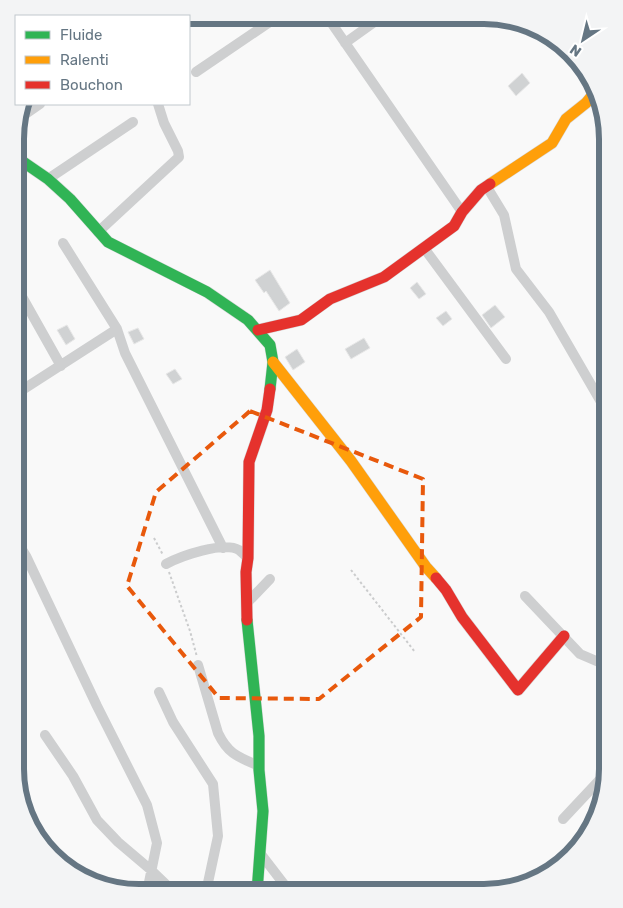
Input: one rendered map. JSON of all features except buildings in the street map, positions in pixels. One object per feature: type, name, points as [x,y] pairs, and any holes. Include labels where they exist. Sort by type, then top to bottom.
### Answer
[{"type":"street","points":[[196,72],[267,24]]},
{"type":"street","points":[[332,24],[462,212]]},
{"type":"street","points":[[346,43],[372,24]]},
{"type":"street","points":[[258,330],[307,317],[330,299],[384,277],[454,226],[462,212],[476,195],[552,142],[566,119],[586,103],[591,97]]},
{"type":"street","points":[[27,113],[39,105]]},
{"type":"street","points":[[98,232],[179,158],[178,151],[164,123],[158,105]]},
{"type":"street","points":[[48,179],[133,122]]},
{"type":"street","points":[[24,162],[48,179],[78,206],[108,242],[207,292],[230,307],[258,330],[270,345],[273,362],[267,410],[249,462],[248,558],[246,572],[247,633],[259,736],[259,766],[263,811],[258,884]]},
{"type":"street","points":[[487,187],[504,216],[516,269],[549,312],[599,398]]},
{"type":"street","points":[[63,243],[117,329],[125,353],[222,548]]},
{"type":"street","points":[[424,248],[506,360]]},
{"type":"street","points":[[24,300],[61,366]]},
{"type":"street","points":[[24,389],[117,329]]},
{"type":"street","points":[[273,362],[352,461],[426,567],[446,590],[462,617],[518,690],[564,636]]},
{"type":"street","points":[[166,564],[197,552],[222,548],[238,550],[248,558]]},
{"type":"street","points":[[24,554],[147,805],[157,843],[149,884]]},
{"type":"street","points":[[246,604],[270,579]]},
{"type":"street","points":[[525,596],[580,654],[599,662]]},
{"type":"street","points":[[198,665],[222,743],[234,755],[259,766]]},
{"type":"street","points":[[159,692],[173,722],[213,784],[218,836],[208,884]]},
{"type":"street","points":[[45,735],[72,776],[97,820],[118,842],[166,884]]},
{"type":"street","points":[[563,820],[598,781]]},
{"type":"street","points":[[260,853],[284,884]]},
{"type":"path","points":[[154,538],[158,543],[190,631],[198,665]]},
{"type":"path","points":[[351,570],[415,652]]},
{"type":"highlighted area","points":[[250,411],[423,479],[421,617],[319,699],[219,698],[127,586],[156,492]]},
{"type":"traffic: fast","points":[[24,162],[48,179],[70,199],[108,242],[207,292],[248,320],[270,345],[273,362],[270,389]]},
{"type":"traffic: fast","points":[[247,620],[259,736],[259,770],[263,811],[258,884]]},
{"type":"traffic: slow","points":[[490,184],[552,143],[566,119],[591,97]]},
{"type":"traffic: slow","points":[[273,362],[351,461],[426,567],[436,578]]},
{"type":"traffic: jam","points":[[258,330],[301,320],[330,299],[384,277],[454,226],[462,212],[481,190],[490,184]]},
{"type":"traffic: jam","points":[[247,620],[246,572],[248,558],[249,462],[267,410],[270,389]]},
{"type":"traffic: jam","points":[[436,578],[446,590],[462,617],[518,690],[564,636]]}]
